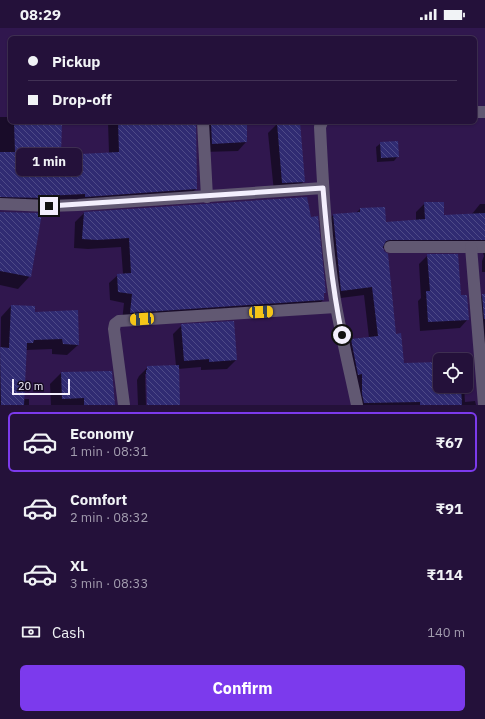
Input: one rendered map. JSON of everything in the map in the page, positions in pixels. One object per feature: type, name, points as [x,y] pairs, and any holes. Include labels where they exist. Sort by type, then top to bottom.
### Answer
[{"type":"street","points":[[203,124],[207,197]]},
{"type":"street","points":[[321,124],[320,127],[323,188],[328,248],[336,307],[357,405]]},
{"type":"street","points":[[0,204],[49,206],[207,197],[323,188]]},
{"type":"street","points":[[390,247],[485,247]]},
{"type":"street","points":[[471,247],[484,405]]},
{"type":"street","points":[[124,405],[114,329],[119,321],[336,307]]},
{"type":"building","points":[[14,124],[62,124],[61,155],[119,152],[118,124],[196,124],[197,189],[85,197],[85,194],[45,196],[44,198],[0,197],[0,152],[15,152]]},
{"type":"building","points":[[211,124],[247,124],[247,142],[212,144]]},
{"type":"building","points":[[277,124],[300,124],[305,182],[282,183]]},
{"type":"building","points":[[398,141],[399,157],[381,158],[380,142]]},
{"type":"building","points":[[307,197],[311,217],[318,216],[326,293],[324,293],[324,300],[130,313],[132,294],[118,292],[117,274],[131,273],[129,238],[97,240],[82,239],[84,212]]},
{"type":"building","points":[[424,202],[444,202],[444,215],[485,213],[485,240],[390,240],[386,241],[383,247],[384,251],[388,254],[396,334],[401,333],[404,363],[433,362],[433,393],[461,393],[462,405],[420,405],[420,402],[364,403],[362,394],[362,374],[358,375],[351,339],[378,336],[372,287],[341,291],[333,214],[360,212],[360,208],[385,207],[386,222],[425,219]]},
{"type":"building","points":[[0,212],[42,213],[31,277],[0,271]]},
{"type":"building","points":[[427,254],[458,254],[461,295],[467,295],[469,320],[428,322],[426,291],[430,291]]},
{"type":"building","points":[[482,294],[485,294],[485,319],[484,319]]},
{"type":"building","points":[[11,305],[35,306],[35,312],[78,310],[79,345],[63,344],[62,339],[34,340],[33,343],[27,343],[24,405],[1,405],[0,347],[9,348]]},
{"type":"building","points":[[234,321],[237,360],[209,362],[209,359],[184,361],[181,324]]},
{"type":"building","points":[[179,365],[180,405],[147,405],[147,366]]},
{"type":"building","points":[[112,371],[115,405],[84,405],[84,398],[62,399],[61,372]]},
{"type":"route","points":[[49,206],[207,197],[323,188],[328,248],[336,307],[342,335]]}]
